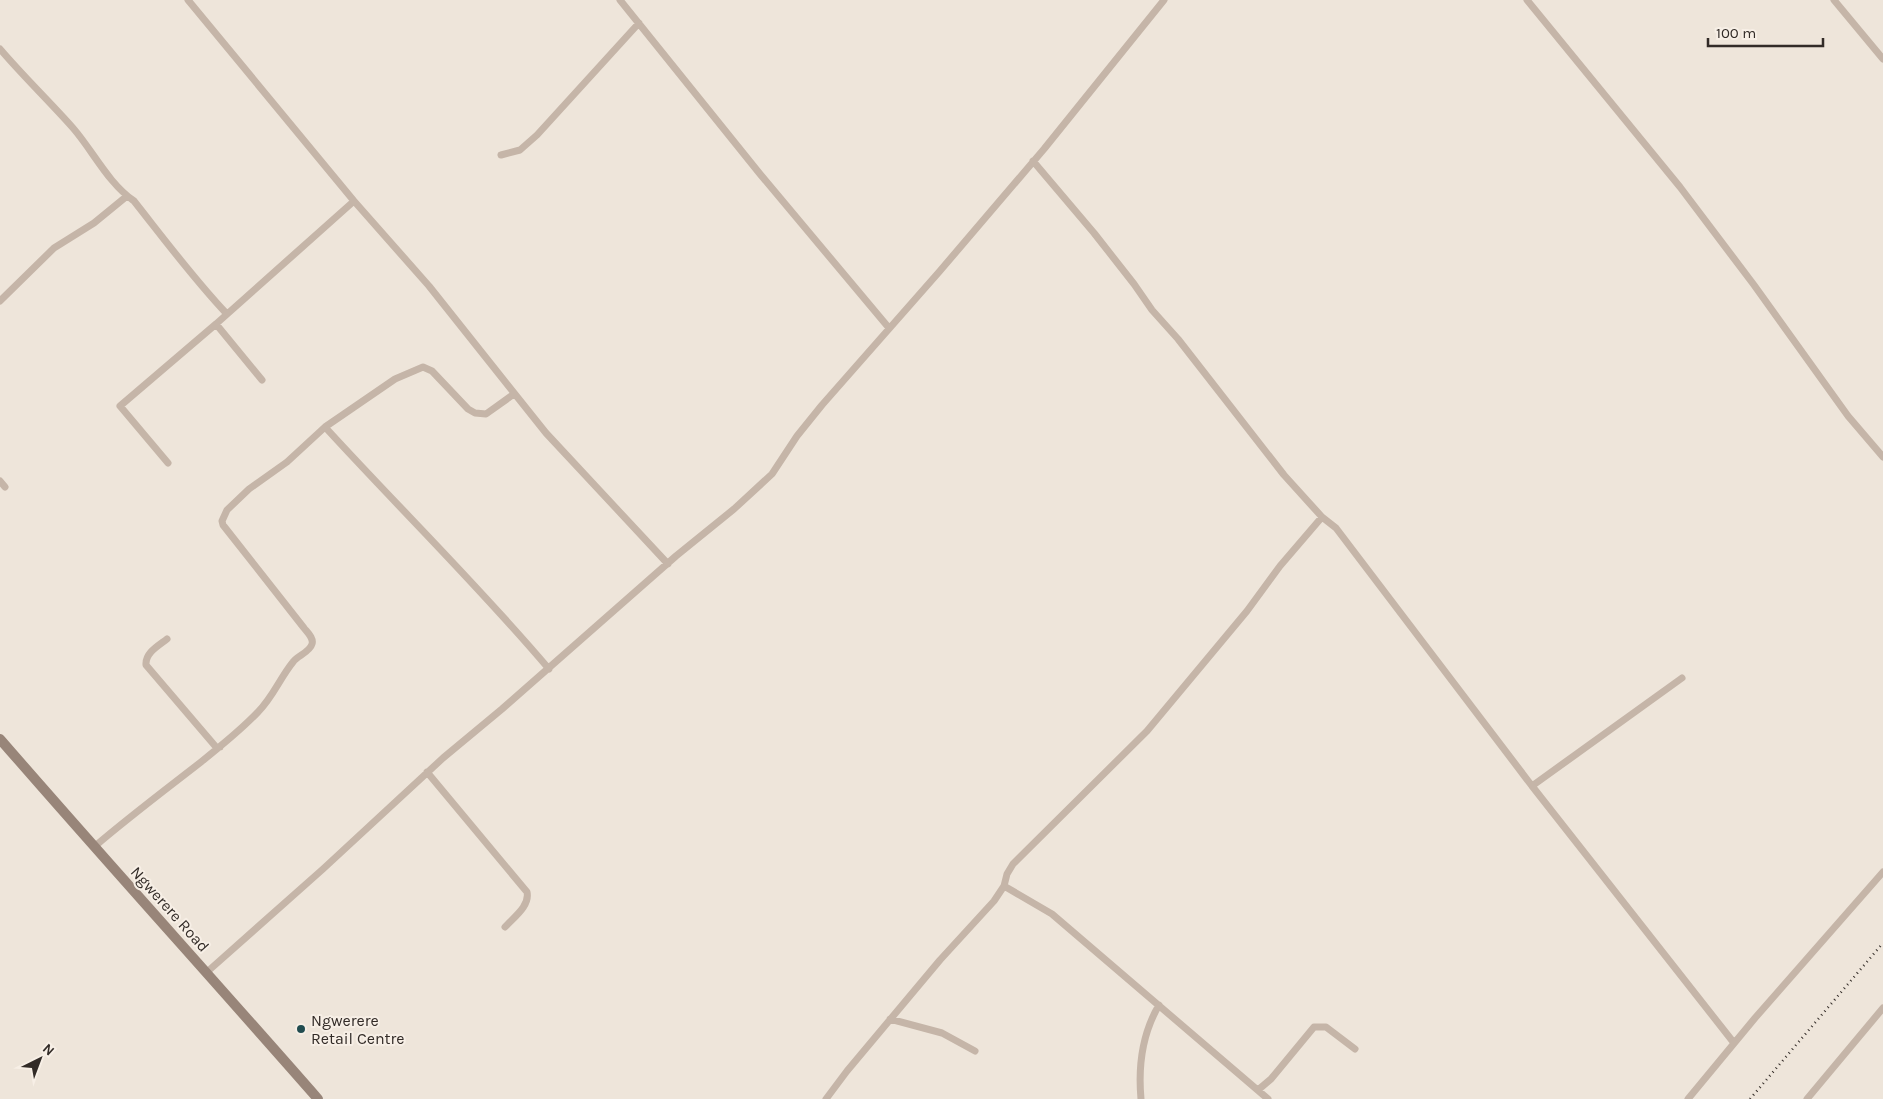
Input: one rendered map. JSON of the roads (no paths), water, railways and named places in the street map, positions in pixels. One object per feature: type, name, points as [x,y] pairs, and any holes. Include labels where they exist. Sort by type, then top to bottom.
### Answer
[{"type":"main road","name":"Ngwerere Road","points":[[0,739],[318,1099]]},
{"type":"street","points":[[188,0],[354,201],[430,286],[546,433],[668,564]]},
{"type":"street","points":[[620,0],[760,174],[889,328]]},
{"type":"street","points":[[207,972],[428,772],[734,509],[772,474],[797,436],[822,405],[939,272],[1033,161],[1092,91],[1164,0]]},
{"type":"street","points":[[1528,0],[1680,187],[1754,285],[1842,409],[1883,456]]},
{"type":"street","points":[[1834,0],[1883,59]]},
{"type":"street","points":[[501,155],[520,150],[537,135],[639,23]]},
{"type":"street","points":[[0,49],[73,129],[127,196],[134,201],[202,287],[226,313]]},
{"type":"street","points":[[1033,161],[1094,233],[1152,310],[1178,339],[1284,476],[1322,517],[1336,528],[1361,559],[1532,786],[1734,1043]]},
{"type":"street","points":[[0,302],[54,248],[94,223],[127,196]]},
{"type":"street","points":[[168,462],[120,406],[216,324],[226,313],[354,201]]},
{"type":"street","points":[[216,324],[262,380]]},
{"type":"street","points":[[94,847],[220,747],[259,711],[272,695],[280,679],[294,659],[310,648],[313,643],[304,628],[245,554],[222,521],[227,510],[249,488],[287,462],[325,427],[395,379],[422,367],[432,371],[475,413],[486,414],[514,394]]},
{"type":"street","points":[[325,427],[506,619],[549,669]]},
{"type":"street","points":[[826,1099],[847,1071],[940,960],[994,901],[1004,886],[1007,874],[1013,864],[1147,731],[1322,517]]},
{"type":"street","points":[[167,639],[149,654],[146,665],[216,747],[220,747]]},
{"type":"street","points":[[1532,786],[1682,678]]},
{"type":"street","points":[[428,772],[527,892],[527,903],[506,927]]},
{"type":"street","points":[[1688,1099],[1734,1043],[1883,872]]},
{"type":"street","points":[[1004,886],[1052,914],[1268,1099]]},
{"type":"street","points":[[1141,1099],[1139,1081],[1141,1055],[1149,1022],[1159,1005]]},
{"type":"street","points":[[1807,1099],[1883,1008]]},
{"type":"street","points":[[890,1019],[942,1033],[975,1050]]},
{"type":"street","points":[[1258,1090],[1271,1080],[1314,1028],[1326,1027],[1355,1049]]},
{"type":"railway","points":[[1750,1099],[1883,943]]},
{"type":"place","name":"Ngwerere Retail Centre","points":[[301,1029]]}]
